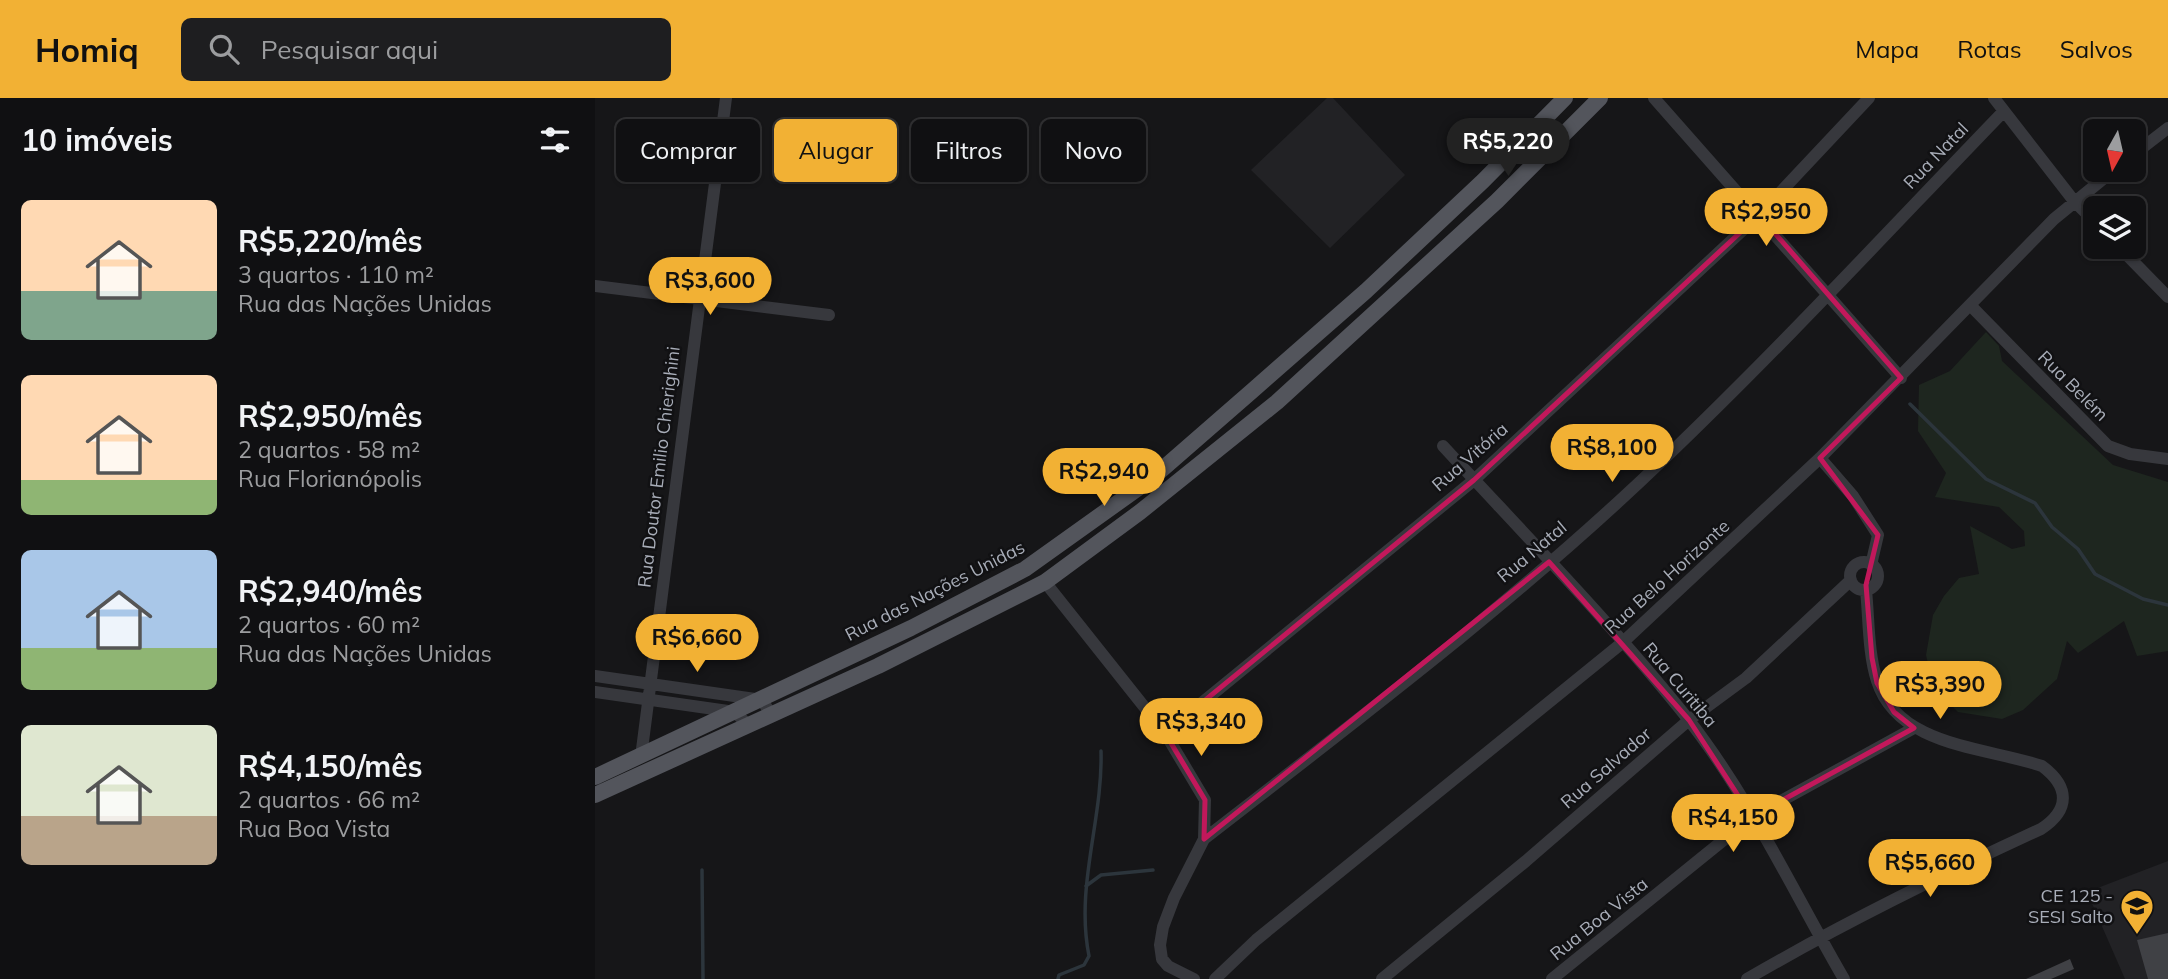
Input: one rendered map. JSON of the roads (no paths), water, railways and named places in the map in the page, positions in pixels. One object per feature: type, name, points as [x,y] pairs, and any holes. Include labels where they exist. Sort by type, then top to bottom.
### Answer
[{"type":"main road","name":"Rua das Nações Unidas","points":[[595,777],[762,700],[1025,569],[1151,479],[1366,291],[1483,181],[1565,98]]},
{"type":"main road","points":[[595,795],[772,716],[988,613],[1045,582],[1140,512],[1277,402],[1497,201],[1600,98]]},
{"type":"main road","points":[[1483,181],[1495,192],[1497,201]]},
{"type":"main road","points":[[1140,512],[1127,515],[1122,510],[1151,479]]},
{"type":"street","name":"Rua Doutor Emilio Chierighini","points":[[641,757],[726,98]]},
{"type":"street","points":[[1654,98],[1901,378]]},
{"type":"street","name":"Rua Vitória","points":[[1165,733],[1474,480],[1759,215],[1869,98]]},
{"type":"street","points":[[1994,98],[2083,210]]},
{"type":"street","name":"Rua Natal","points":[[1204,839],[1359,718],[1549,562],[1664,459],[2004,111]]},
{"type":"street","points":[[2146,145],[2168,128]]},
{"type":"street","name":"Rua Belo Horizonte","points":[[1215,979],[1256,940],[1622,643],[1820,458],[2074,201],[2099,182]]},
{"type":"street","points":[[2131,259],[2168,297]]},
{"type":"street","points":[[595,286],[829,315]]},
{"type":"street","name":"Rua Belém","points":[[1971,306],[2108,446],[2130,454],[2168,459]]},
{"type":"street","name":"Rua Curitiba","points":[[1443,446],[1689,720],[1724,770],[1844,979]]},
{"type":"street","points":[[1820,458],[1853,496],[1878,535],[1871,565]]},
{"type":"street","points":[[1860,563],[1871,565],[1878,572],[1875,586],[1866,590],[1855,586],[1851,580],[1854,567],[1860,563]]},
{"type":"street","name":"Rua Salvador","points":[[1382,979],[1526,861],[1689,720],[1746,678],[1851,580]]},
{"type":"street","points":[[1045,582],[1165,733],[1205,800],[1204,839],[1174,898],[1163,926],[1160,945],[1162,959],[1168,966],[1194,979]]},
{"type":"street","points":[[1747,979],[1819,937],[2041,830],[2054,820],[2062,809],[2062,790],[2053,775],[2042,766],[1914,729],[1894,712],[1877,682],[1866,590]]},
{"type":"street","points":[[595,676],[762,700],[772,716]]},
{"type":"street","points":[[595,692],[735,712],[750,726]]},
{"type":"street","name":"Rua Boa Vista","points":[[1552,979],[1752,817],[1914,729]]},
{"type":"waterway","points":[[1910,404],[1986,479],[2035,503],[2052,527],[2078,549],[2095,574],[2143,599],[2168,605]]},
{"type":"waterway","points":[[1058,979],[1059,975],[1084,965],[1089,956],[1085,904],[1098,802],[1101,751]]},
{"type":"waterway","points":[[702,870],[703,979]]},
{"type":"waterway","points":[[1086,886],[1101,875],[1153,870]]},
{"type":"place","name":"CE 125 - SESI Salto","points":[[2137,936]]}]
